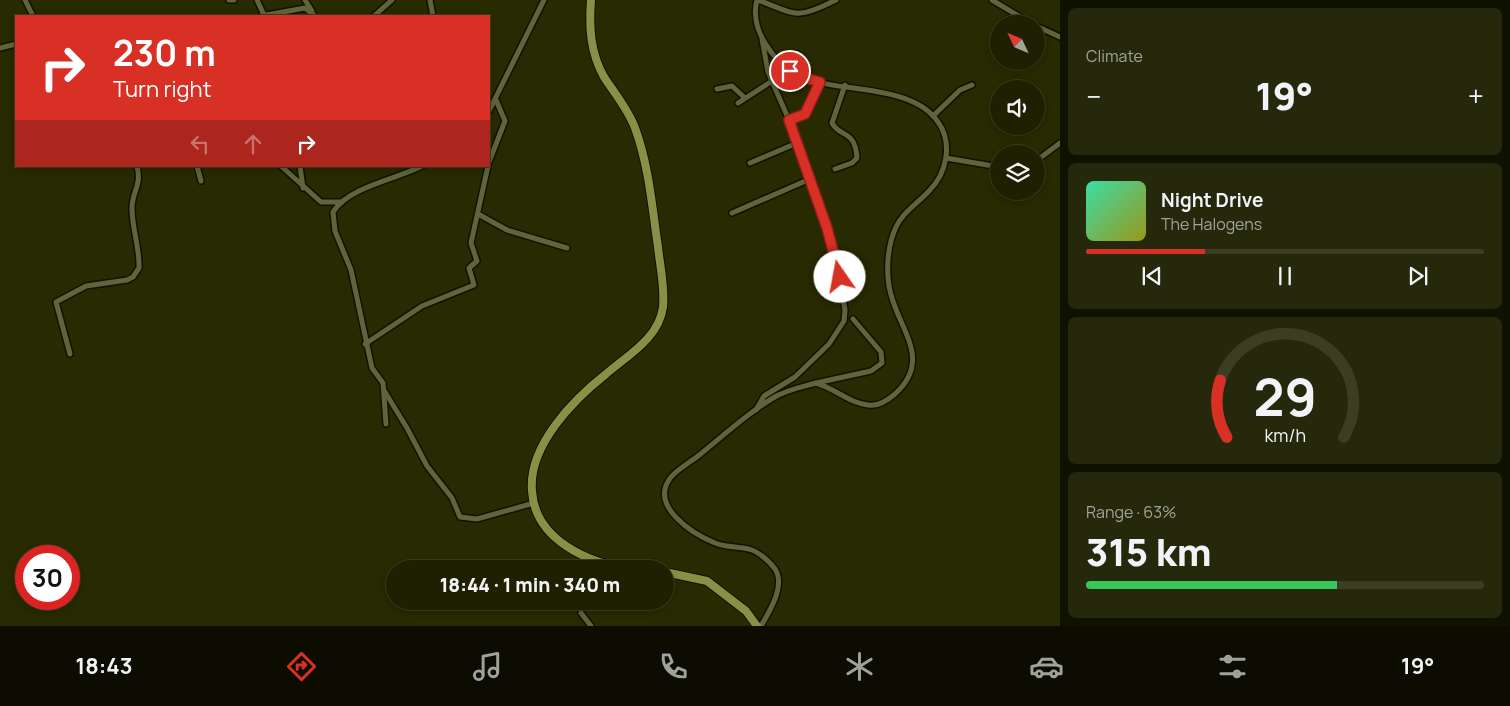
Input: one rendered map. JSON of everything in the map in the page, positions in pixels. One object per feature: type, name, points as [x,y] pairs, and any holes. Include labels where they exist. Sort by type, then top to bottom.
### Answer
[{"type":"highway","points":[[591,0],[591,35],[595,56],[604,77],[635,128],[646,168],[662,276],[663,308],[659,322],[641,346],[586,392],[551,434],[535,464],[532,491],[534,503],[544,525],[562,544],[587,557],[598,560]]},
{"type":"highway","points":[[674,574],[708,581],[746,611],[757,626]]},
{"type":"street","points":[[25,0],[32,15]]},
{"type":"street","points":[[229,0],[234,0]]},
{"type":"street","points":[[257,0],[262,15]]},
{"type":"street","points":[[305,0],[314,14]]},
{"type":"street","points":[[375,15],[392,0]]},
{"type":"street","points":[[424,0],[430,2],[433,15]]},
{"type":"street","points":[[490,109],[544,0]]},
{"type":"street","points":[[756,410],[764,396],[800,373],[829,344],[844,321],[842,290],[836,256],[789,120],[772,81],[755,16],[758,0],[797,14],[817,10],[836,0]]},
{"type":"street","points":[[996,1],[1018,15]]},
{"type":"street","points":[[267,15],[305,8],[314,14]]},
{"type":"street","points":[[1045,30],[1060,37]]},
{"type":"street","points":[[762,39],[782,64],[804,78],[901,98],[920,107],[934,116],[947,144],[946,158],[935,184],[902,216],[896,226],[890,247],[889,289],[913,358],[909,376],[894,395],[873,405],[860,404],[826,386],[816,383]]},
{"type":"street","points":[[0,48],[15,44]]},
{"type":"street","points":[[797,54],[806,68],[804,78]]},
{"type":"street","points":[[738,103],[772,81]]},
{"type":"street","points":[[789,120],[805,114],[820,82]]},
{"type":"street","points":[[835,169],[852,163],[857,158],[852,139],[832,123],[845,85]]},
{"type":"street","points":[[717,90],[732,86],[745,98]]},
{"type":"street","points":[[934,116],[960,90],[972,86]]},
{"type":"street","points":[[490,159],[505,121],[496,100]]},
{"type":"street","points":[[750,163],[797,143]]},
{"type":"street","points":[[1045,154],[1060,143]]},
{"type":"street","points":[[946,158],[990,165]]},
{"type":"street","points":[[70,354],[56,302],[86,286],[127,280],[133,277],[139,268],[132,225],[132,201],[140,180],[137,167]]},
{"type":"street","points":[[197,167],[202,181]]},
{"type":"street","points":[[282,167],[303,188],[321,202],[343,202]]},
{"type":"street","points":[[300,167],[303,188]]},
{"type":"street","points":[[405,167],[408,173]]},
{"type":"street","points":[[420,167],[363,189],[335,209],[333,217],[335,231],[350,270],[365,344],[372,368],[381,378],[385,391],[427,466],[452,498],[460,517],[477,519],[534,503]]},
{"type":"street","points":[[365,344],[422,306],[474,286],[470,266],[477,261],[471,243],[488,167]]},
{"type":"street","points":[[732,213],[810,179]]},
{"type":"street","points":[[478,214],[507,230],[567,248]]},
{"type":"street","points":[[761,626],[775,599],[778,580],[776,572],[755,551],[716,543],[688,529],[668,508],[665,492],[667,484],[675,473],[774,398],[816,383],[872,371],[882,363],[881,352],[853,319]]},
{"type":"street","points":[[385,391],[386,424]]},
{"type":"street","points":[[581,613],[591,626]]},
{"type":"route","points":[[790,71],[798,76],[820,82],[805,114],[789,120],[827,228],[836,256],[840,277]]}]
